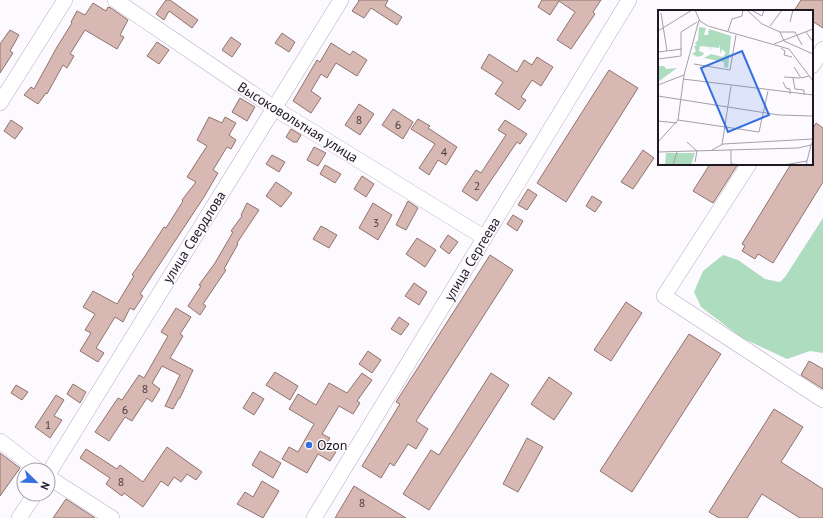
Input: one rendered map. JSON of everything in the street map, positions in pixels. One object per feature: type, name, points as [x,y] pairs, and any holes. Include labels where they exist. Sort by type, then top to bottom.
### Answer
[{"type":"street","points":[[0,103],[65,0]]},
{"type":"street","name":"Высоковольтная улица","points":[[115,0],[274,108],[485,238]]},
{"type":"street","name":"улица Свердлова","points":[[55,462],[341,0]]},
{"type":"street","name":"улица Сергеева","points":[[314,518],[629,0]]},
{"type":"street","points":[[813,64],[823,49]]},
{"type":"street","points":[[748,165],[664,296],[823,400]]},
{"type":"street","points":[[0,441],[28,462]]},
{"type":"street","points":[[56,483],[112,518]]},
{"type":"street","points":[[19,518],[30,502]]},
{"type":"green space","points":[[823,218],[823,353],[810,351],[787,359],[742,338],[701,307],[694,292],[703,271],[723,255],[738,260],[765,279],[780,282],[785,277]]},
{"type":"building","points":[[166,0],[170,0],[198,20],[192,28],[169,11],[164,20],[156,14]]},
{"type":"building","points":[[358,0],[388,0],[385,6],[402,17],[397,25],[371,8],[364,18],[352,11],[359,1]]},
{"type":"building","points":[[542,0],[601,0],[593,12],[595,14],[571,49],[557,40],[575,12],[559,1],[550,15],[538,7]]},
{"type":"building","points":[[801,0],[823,0],[823,28],[813,22],[813,10],[795,10]]},
{"type":"building","points":[[93,3],[106,11],[108,7],[111,8],[128,20],[120,35],[124,37],[117,49],[85,30],[70,54],[74,56],[67,68],[63,65],[47,94],[46,93],[38,104],[24,95],[31,87],[34,89],[72,23],[71,22],[77,11],[85,15]]},
{"type":"building","points":[[10,30],[19,35],[10,51],[13,53],[0,73],[0,44]]},
{"type":"building","points":[[282,33],[295,42],[289,52],[275,43]]},
{"type":"building","points":[[231,37],[241,44],[232,57],[222,50]]},
{"type":"building","points":[[157,42],[169,50],[159,64],[147,56]]},
{"type":"building","points":[[331,43],[350,55],[353,51],[367,60],[357,76],[336,63],[327,78],[321,74],[311,91],[321,98],[311,113],[293,101],[317,60],[320,62]]},
{"type":"building","points":[[489,54],[517,72],[524,60],[532,65],[537,57],[553,67],[541,86],[532,80],[521,97],[526,100],[519,110],[495,94],[503,82],[481,68]]},
{"type":"building","points":[[609,70],[638,88],[566,202],[537,183]]},
{"type":"building","points":[[240,98],[255,107],[247,121],[232,112]]},
{"type":"building","points":[[359,104],[374,114],[360,135],[345,125]]},
{"type":"building","points":[[393,109],[413,122],[403,139],[382,125]]},
{"type":"building","points":[[209,117],[222,123],[225,117],[236,123],[229,135],[236,140],[231,149],[227,147],[213,170],[218,173],[204,197],[140,294],[143,296],[134,310],[130,308],[123,322],[115,317],[96,348],[104,353],[98,362],[80,351],[91,333],[85,330],[95,314],[83,307],[93,291],[117,304],[134,276],[132,275],[164,227],[166,228],[183,201],[182,200],[196,182],[187,177],[207,146],[197,140]]},
{"type":"building","points":[[418,119],[430,126],[428,128],[457,147],[446,165],[438,160],[429,175],[419,168],[435,144],[411,129]]},
{"type":"building","points":[[11,120],[23,128],[15,139],[4,131]]},
{"type":"building","points":[[505,120],[527,134],[520,144],[517,142],[477,201],[462,191],[476,170],[481,173],[506,135],[498,130]]},
{"type":"building","points":[[816,123],[823,128],[823,182],[773,263],[758,254],[755,259],[742,251],[745,246],[742,244],[790,165],[813,165],[813,128]]},
{"type":"building","points":[[291,129],[301,135],[297,142],[293,142],[286,137]]},
{"type":"building","points":[[314,147],[326,153],[318,166],[307,160]]},
{"type":"building","points":[[643,150],[654,158],[633,189],[621,182]]},
{"type":"building","points":[[272,155],[285,162],[279,172],[266,164]]},
{"type":"building","points":[[325,165],[341,174],[335,183],[320,174]]},
{"type":"building","points":[[709,165],[737,165],[713,203],[693,191]]},
{"type":"building","points":[[362,176],[374,184],[366,197],[354,189]]},
{"type":"building","points":[[276,182],[292,193],[281,207],[266,196]]},
{"type":"building","points":[[528,189],[537,195],[527,210],[518,205]]},
{"type":"building","points":[[592,196],[602,202],[595,212],[586,206]]},
{"type":"building","points":[[408,201],[418,208],[406,230],[396,225]]},
{"type":"building","points":[[247,203],[259,210],[237,243],[238,244],[224,269],[226,270],[203,304],[206,306],[200,315],[188,306],[201,286],[199,285],[215,263],[233,232],[231,231],[242,216],[241,215]]},
{"type":"building","points":[[373,203],[392,215],[378,240],[359,228]]},
{"type":"building","points":[[513,215],[523,221],[517,231],[507,224]]},
{"type":"building","points":[[321,226],[337,235],[329,248],[313,239]]},
{"type":"building","points":[[448,235],[458,242],[449,254],[440,247]]},
{"type":"building","points":[[417,238],[436,250],[425,267],[406,254]]},
{"type":"building","points":[[490,255],[513,270],[416,421],[428,429],[416,449],[408,444],[394,466],[390,463],[381,478],[362,466],[400,404],[396,402]]},
{"type":"building","points":[[414,283],[427,292],[419,305],[405,296]]},
{"type":"building","points":[[626,302],[642,313],[611,361],[594,350]]},
{"type":"building","points":[[176,308],[191,317],[180,334],[183,336],[170,358],[193,370],[180,398],[173,409],[165,406],[180,375],[162,366],[152,383],[160,389],[152,402],[147,398],[132,421],[125,417],[109,441],[95,432],[118,398],[122,400],[139,375],[144,378],[168,336],[161,332]]},
{"type":"building","points":[[399,317],[409,324],[401,335],[391,329]]},
{"type":"building","points":[[689,334],[721,354],[632,492],[600,471]]},
{"type":"building","points":[[368,351],[381,360],[372,373],[359,364]]},
{"type":"building","points":[[809,361],[823,369],[823,389],[801,375]]},
{"type":"building","points":[[275,372],[298,386],[290,400],[266,385]]},
{"type":"building","points":[[362,373],[372,380],[357,401],[360,403],[353,414],[339,406],[322,434],[330,438],[325,445],[336,452],[330,461],[318,454],[307,473],[282,459],[289,447],[298,452],[314,424],[289,409],[298,394],[316,405],[329,383],[347,393]]},
{"type":"building","points":[[491,373],[509,385],[429,510],[403,494],[431,450],[439,455]]},
{"type":"building","points":[[549,377],[572,393],[554,420],[531,404]]},
{"type":"building","points":[[73,384],[86,392],[80,403],[67,394]]},
{"type":"building","points":[[16,385],[28,392],[22,400],[11,393]]},
{"type":"building","points":[[253,392],[264,399],[254,415],[243,408]]},
{"type":"building","points":[[56,395],[64,400],[54,416],[62,420],[50,438],[35,427]]},
{"type":"building","points":[[774,409],[803,427],[781,462],[823,489],[823,518],[800,518],[762,494],[747,518],[719,518],[709,512]]},
{"type":"building","points":[[527,438],[543,447],[518,492],[503,484]]},
{"type":"building","points":[[167,447],[202,472],[196,480],[187,474],[181,482],[174,477],[168,486],[161,481],[143,507],[124,493],[122,496],[106,484],[110,478],[80,458],[86,449],[117,469],[120,465],[143,482]]},
{"type":"building","points":[[260,451],[281,463],[273,478],[252,465]]},
{"type":"building","points":[[0,453],[16,465],[16,474],[0,496]]},
{"type":"building","points":[[262,481],[279,491],[263,518],[237,504],[245,492],[253,497]]},
{"type":"building","points":[[354,486],[406,518],[335,518]]},
{"type":"building","points":[[66,499],[95,518],[53,518]]},
{"type":"place","name":"Ozon","points":[[309,445]]}]
